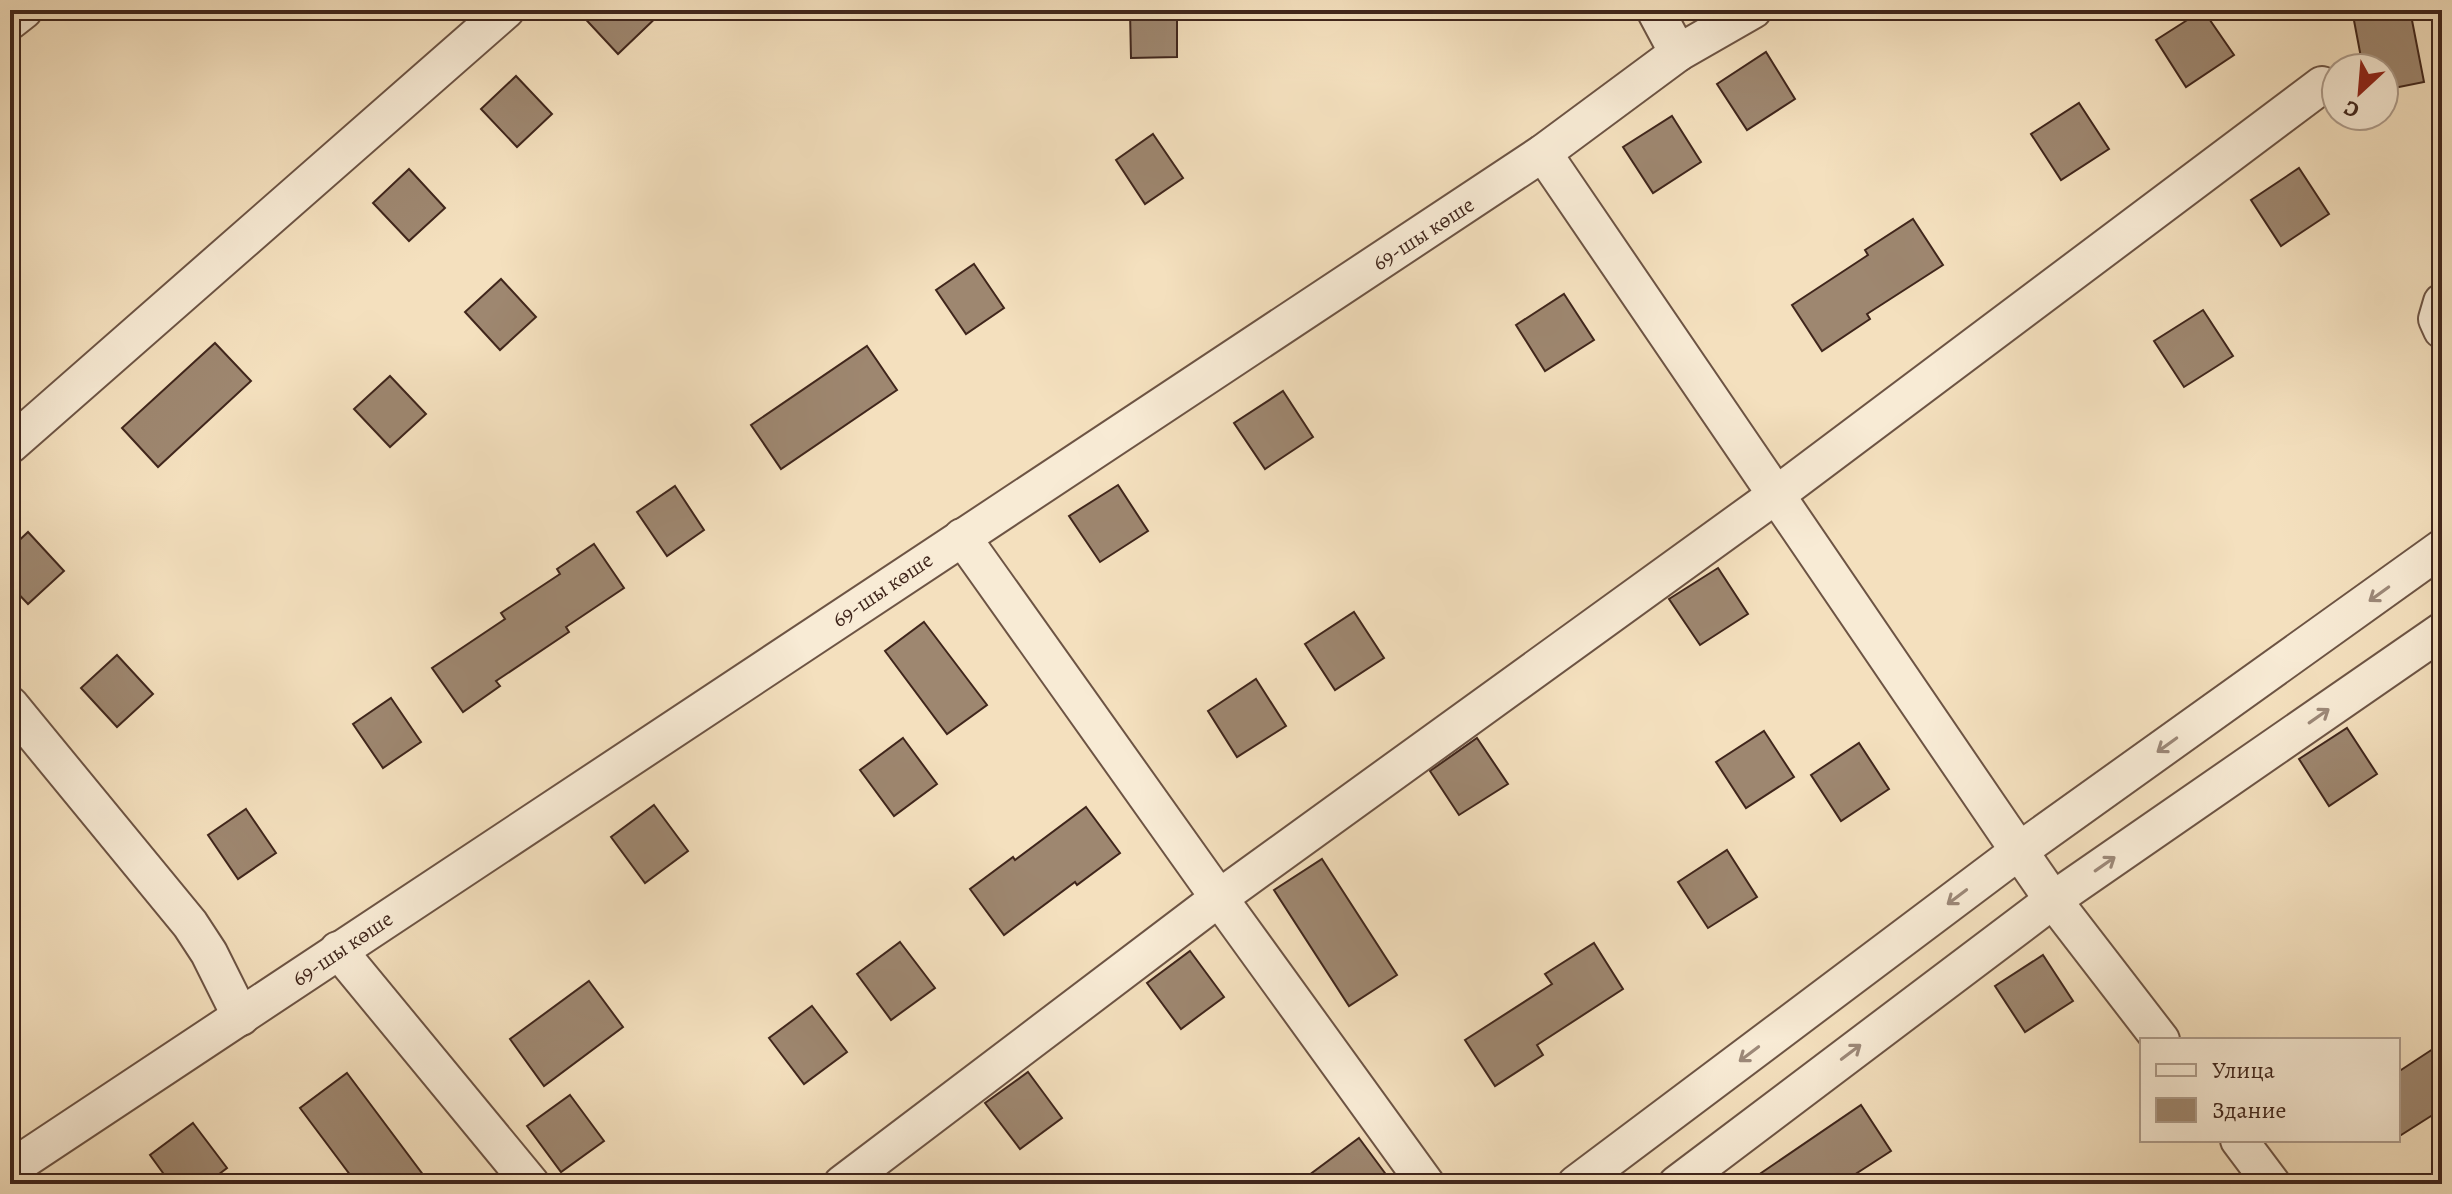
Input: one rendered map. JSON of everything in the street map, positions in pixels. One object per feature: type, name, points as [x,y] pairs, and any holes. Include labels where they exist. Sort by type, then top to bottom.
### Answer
[{"type":"street","points":[[10,21],[24,10]]},
{"type":"street","points":[[10,445],[506,10]]},
{"type":"street","points":[[1655,10],[1678,53]]},
{"type":"street","name":"69-шы көше","points":[[10,1169],[1543,153],[1678,53],[1753,10]]},
{"type":"street","points":[[842,1184],[1219,898],[1776,495],[2320,87]]},
{"type":"street","points":[[1543,153],[2053,900],[2159,1038]]},
{"type":"street","points":[[962,537],[1426,1184]]},
{"type":"street","points":[[1576,1184],[2019,851],[2442,548]]},
{"type":"street","points":[[1677,1184],[2053,900],[2442,631]]},
{"type":"street","points":[[10,705],[190,924],[209,953],[241,1017]]},
{"type":"street","points":[[338,950],[531,1184]]},
{"type":"street","points":[[2240,1142],[2272,1184]]},
{"type":"building","points":[[577,10],[664,10],[618,54]]},
{"type":"building","points":[[2203,10],[2234,55],[2186,87],[2156,40]]},
{"type":"building","points":[[2352,10],[2410,10],[2424,82],[2400,87],[2400,52],[2360,52]]},
{"type":"building","points":[[1130,11],[1177,11],[1177,57],[1131,58]]},
{"type":"building","points":[[1766,52],[1795,99],[1747,130],[1717,84]]},
{"type":"building","points":[[516,76],[552,114],[517,147],[481,109]]},
{"type":"building","points":[[2079,103],[2109,149],[2061,180],[2031,134]]},
{"type":"building","points":[[1672,116],[1701,162],[1653,193],[1623,147]]},
{"type":"building","points":[[1153,134],[1183,178],[1145,204],[1116,160]]},
{"type":"building","points":[[2299,168],[2329,214],[2281,246],[2251,200]]},
{"type":"building","points":[[409,169],[445,208],[409,241],[373,203]]},
{"type":"building","points":[[1913,219],[1943,265],[1867,314],[1870,319],[1822,351],[1792,305],[1868,255],[1865,250]]},
{"type":"building","points":[[974,264],[1004,308],[966,334],[936,290]]},
{"type":"building","points":[[501,279],[536,317],[500,350],[465,312]]},
{"type":"building","points":[[1564,294],[1594,340],[1545,371],[1516,325]]},
{"type":"building","points":[[2203,310],[2233,356],[2184,387],[2154,341]]},
{"type":"building","points":[[215,343],[251,381],[158,467],[122,428]]},
{"type":"building","points":[[867,346],[897,390],[781,469],[751,425]]},
{"type":"building","points":[[390,376],[426,414],[390,447],[354,409]]},
{"type":"building","points":[[1283,391],[1313,437],[1265,469],[1234,423]]},
{"type":"building","points":[[1118,485],[1148,531],[1100,562],[1069,516]]},
{"type":"building","points":[[675,486],[704,530],[667,556],[637,512]]},
{"type":"building","points":[[28,532],[64,571],[28,604],[10,585],[10,549]]},
{"type":"building","points":[[594,544],[624,588],[566,627],[569,632],[496,681],[500,686],[463,712],[432,668],[505,619],[501,613],[560,574],[557,569]]},
{"type":"building","points":[[1718,568],[1748,614],[1700,645],[1669,599]]},
{"type":"building","points":[[1354,612],[1384,658],[1335,690],[1305,644]]},
{"type":"building","points":[[924,622],[987,705],[947,734],[885,651]]},
{"type":"building","points":[[117,655],[153,694],[117,727],[81,688]]},
{"type":"building","points":[[1256,679],[1286,726],[1237,757],[1208,711]]},
{"type":"building","points":[[391,698],[421,742],[383,768],[353,724]]},
{"type":"building","points":[[2347,728],[2377,774],[2329,806],[2299,759]]},
{"type":"building","points":[[1764,731],[1794,777],[1746,808],[1716,762]]},
{"type":"building","points":[[903,738],[937,784],[894,816],[860,770]]},
{"type":"building","points":[[1477,738],[1508,784],[1459,815],[1430,771]]},
{"type":"building","points":[[1859,743],[1889,789],[1841,821],[1811,775]]},
{"type":"building","points":[[654,805],[688,851],[645,883],[611,837]]},
{"type":"building","points":[[1086,807],[1120,853],[1004,935],[970,889]]},
{"type":"building","points":[[246,809],[276,853],[238,879],[208,835]]},
{"type":"building","points":[[1727,850],[1757,897],[1708,928],[1678,882]]},
{"type":"building","points":[[1322,859],[1397,975],[1349,1006],[1274,890]]},
{"type":"building","points":[[900,942],[935,988],[891,1020],[857,974]]},
{"type":"building","points":[[1594,943],[1623,989],[1537,1045],[1543,1055],[1495,1086],[1465,1040],[1552,984],[1545,974]]},
{"type":"building","points":[[1190,951],[1224,997],[1181,1029],[1147,983]]},
{"type":"building","points":[[2043,955],[2073,1001],[2025,1032],[1995,986]]},
{"type":"building","points":[[589,981],[623,1027],[544,1086],[510,1039]]},
{"type":"building","points":[[812,1006],[847,1052],[804,1084],[769,1038]]},
{"type":"building","points":[[2442,1043],[2442,1109],[2400,1136],[2400,1071]]},
{"type":"building","points":[[1028,1072],[1062,1118],[1020,1149],[985,1103]]},
{"type":"building","points":[[347,1073],[430,1184],[357,1184],[300,1108]]},
{"type":"building","points":[[570,1095],[604,1141],[561,1172],[527,1126]]},
{"type":"building","points":[[1861,1105],[1891,1151],[1840,1184],[1745,1184]]},
{"type":"building","points":[[193,1123],[227,1168],[206,1184],[171,1184],[150,1155]]},
{"type":"building","points":[[1359,1138],[1393,1184],[1297,1184]]}]
